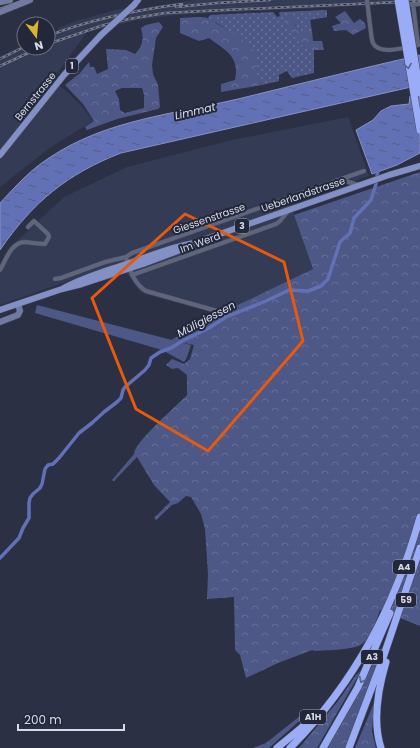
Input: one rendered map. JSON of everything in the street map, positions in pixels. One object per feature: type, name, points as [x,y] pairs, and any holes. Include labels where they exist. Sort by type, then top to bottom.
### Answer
[{"type":"highway","points":[[405,0],[420,93]]},
{"type":"highway","points":[[397,3],[420,130]]},
{"type":"highway","name":"A4","points":[[290,748],[324,711],[341,689],[367,648],[392,599],[409,554],[420,517]]},
{"type":"highway","name":"A3","points":[[323,748],[366,672],[400,589],[420,527]]},
{"type":"highway","points":[[416,561],[420,548]]},
{"type":"highway","name":"A4","points":[[349,748],[383,658],[416,561]]},
{"type":"highway","name":"59","points":[[395,632],[416,568],[416,561]]},
{"type":"highway","name":"A3","points":[[381,748],[377,725],[378,697],[385,663],[395,632]]},
{"type":"highway","name":"A1H","points":[[277,748],[308,722],[345,682]]},
{"type":"main road","points":[[0,2],[10,0]]},
{"type":"main road","points":[[0,12],[30,0]]},
{"type":"main road","name":"Bernstrasse","points":[[0,155],[64,75],[136,2]]},
{"type":"main road","name":"Ueberlandstrasse","points":[[0,310],[75,286],[179,246],[384,176],[420,166]]},
{"type":"main road","points":[[0,322],[18,315],[20,311],[18,304]]},
{"type":"street","points":[[367,0],[374,44],[379,49],[385,51],[418,45],[413,4]]},
{"type":"street","points":[[397,3],[420,4]]},
{"type":"street","name":"Giessenstrasse","points":[[55,279],[105,262],[126,257],[147,248],[364,171]]},
{"type":"street","points":[[342,180],[359,185]]},
{"type":"street","name":"Im Werd","points":[[132,275],[276,224],[290,209]]},
{"type":"street","points":[[0,270],[13,247],[18,244],[23,242],[45,244],[49,237],[48,234],[34,221],[28,227]]},
{"type":"street","points":[[126,257],[132,275],[140,288],[217,311]]},
{"type":"highlighted area","points":[[185,214],[284,262],[303,341],[208,451],[136,409],[92,298]]},
{"type":"shaded area","points":[[195,0],[420,0],[420,3],[176,15],[137,20],[87,32],[53,79],[81,105],[93,121],[51,147],[0,187],[0,56],[16,49],[16,56],[56,56],[56,32],[59,31],[58,28],[76,21],[119,9],[138,9]]},
{"type":"shaded area","points":[[348,117],[369,176],[292,203],[294,215],[313,269],[219,314],[141,293],[119,263],[0,305],[0,273],[17,241],[64,197],[127,167],[232,140]]},
{"type":"green space","points":[[327,10],[327,17],[310,20],[312,31],[297,31],[303,47],[314,50],[314,73],[292,78],[287,71],[279,75],[279,81],[262,85],[225,28],[208,18],[210,15],[273,12],[277,17],[280,16],[280,12]]},
{"type":"green space","points":[[345,11],[354,23],[360,19],[365,23],[366,28],[353,35],[346,30],[334,31],[332,26],[341,23],[335,17]]},
{"type":"green space","points":[[291,15],[297,31],[312,31],[313,41],[322,41],[324,50],[312,50],[303,47],[286,24],[285,16]]},
{"type":"green space","points":[[198,17],[211,19],[248,44],[257,57],[257,64],[254,72],[262,85],[221,92],[221,84],[235,80],[235,65],[230,55],[209,38],[199,41],[180,33],[180,18]]},
{"type":"green space","points":[[159,22],[163,27],[156,38],[152,65],[153,74],[158,85],[160,107],[158,109],[117,119],[87,130],[85,127],[94,121],[83,104],[65,85],[80,73],[89,62],[90,67],[94,67],[97,74],[108,69],[106,49],[126,50],[135,54],[140,48],[142,42],[141,28],[146,25]],"holes":[[[122,88],[142,88],[144,95],[144,108],[125,113],[120,110],[119,99],[115,91]]]},
{"type":"green space","points":[[420,172],[420,626],[380,610],[371,633],[359,646],[340,649],[312,650],[278,663],[246,678],[240,655],[235,650],[234,597],[207,599],[208,574],[205,529],[201,514],[191,497],[186,496],[178,503],[172,505],[156,520],[154,518],[170,502],[154,485],[137,457],[114,481],[112,480],[134,454],[141,441],[148,433],[187,395],[187,375],[178,368],[172,369],[166,365],[172,359],[184,364],[190,359],[194,345],[171,340],[219,314],[313,269],[294,215]]},
{"type":"green space","points":[[37,305],[191,345],[186,357],[187,358],[184,362],[162,350],[35,313]]},
{"type":"green space","points":[[384,644],[351,736],[345,748],[325,748],[344,716]]},
{"type":"green space","points":[[361,671],[317,748],[299,748],[338,701],[356,675]]},
{"type":"green space","points":[[374,703],[372,732],[376,748],[355,748]]},
{"type":"green space","points":[[305,712],[307,714],[269,748],[253,748],[266,743]]},
{"type":"water","name":"Limmat","points":[[420,55],[420,85],[121,153],[102,161],[84,170],[53,191],[25,218],[0,250],[0,203],[35,168],[71,145],[93,135],[140,120],[238,99]]},
{"type":"water","points":[[420,94],[420,153],[397,165],[372,174],[356,130],[373,120],[381,111],[391,106],[409,104],[410,96]]},
{"type":"waterway","name":"Müligiessen","points":[[0,558],[19,538],[29,518],[30,498],[40,488],[45,469],[48,465],[53,464],[79,433],[121,398],[125,387],[145,370],[149,365],[151,358],[209,328],[226,317],[289,290],[308,291],[321,286],[328,279],[340,242],[350,233],[354,218],[371,200],[376,184],[378,169]]},
{"type":"tram line","points":[[0,8],[22,0]]},
{"type":"railway","points":[[176,7],[270,0]]},
{"type":"railway","points":[[56,41],[104,25],[165,13],[420,1]]},
{"type":"railway","points":[[56,33],[114,16],[182,4]]},
{"type":"railway","points":[[0,59],[16,51]]},
{"type":"railway","points":[[0,66],[22,56]]}]
